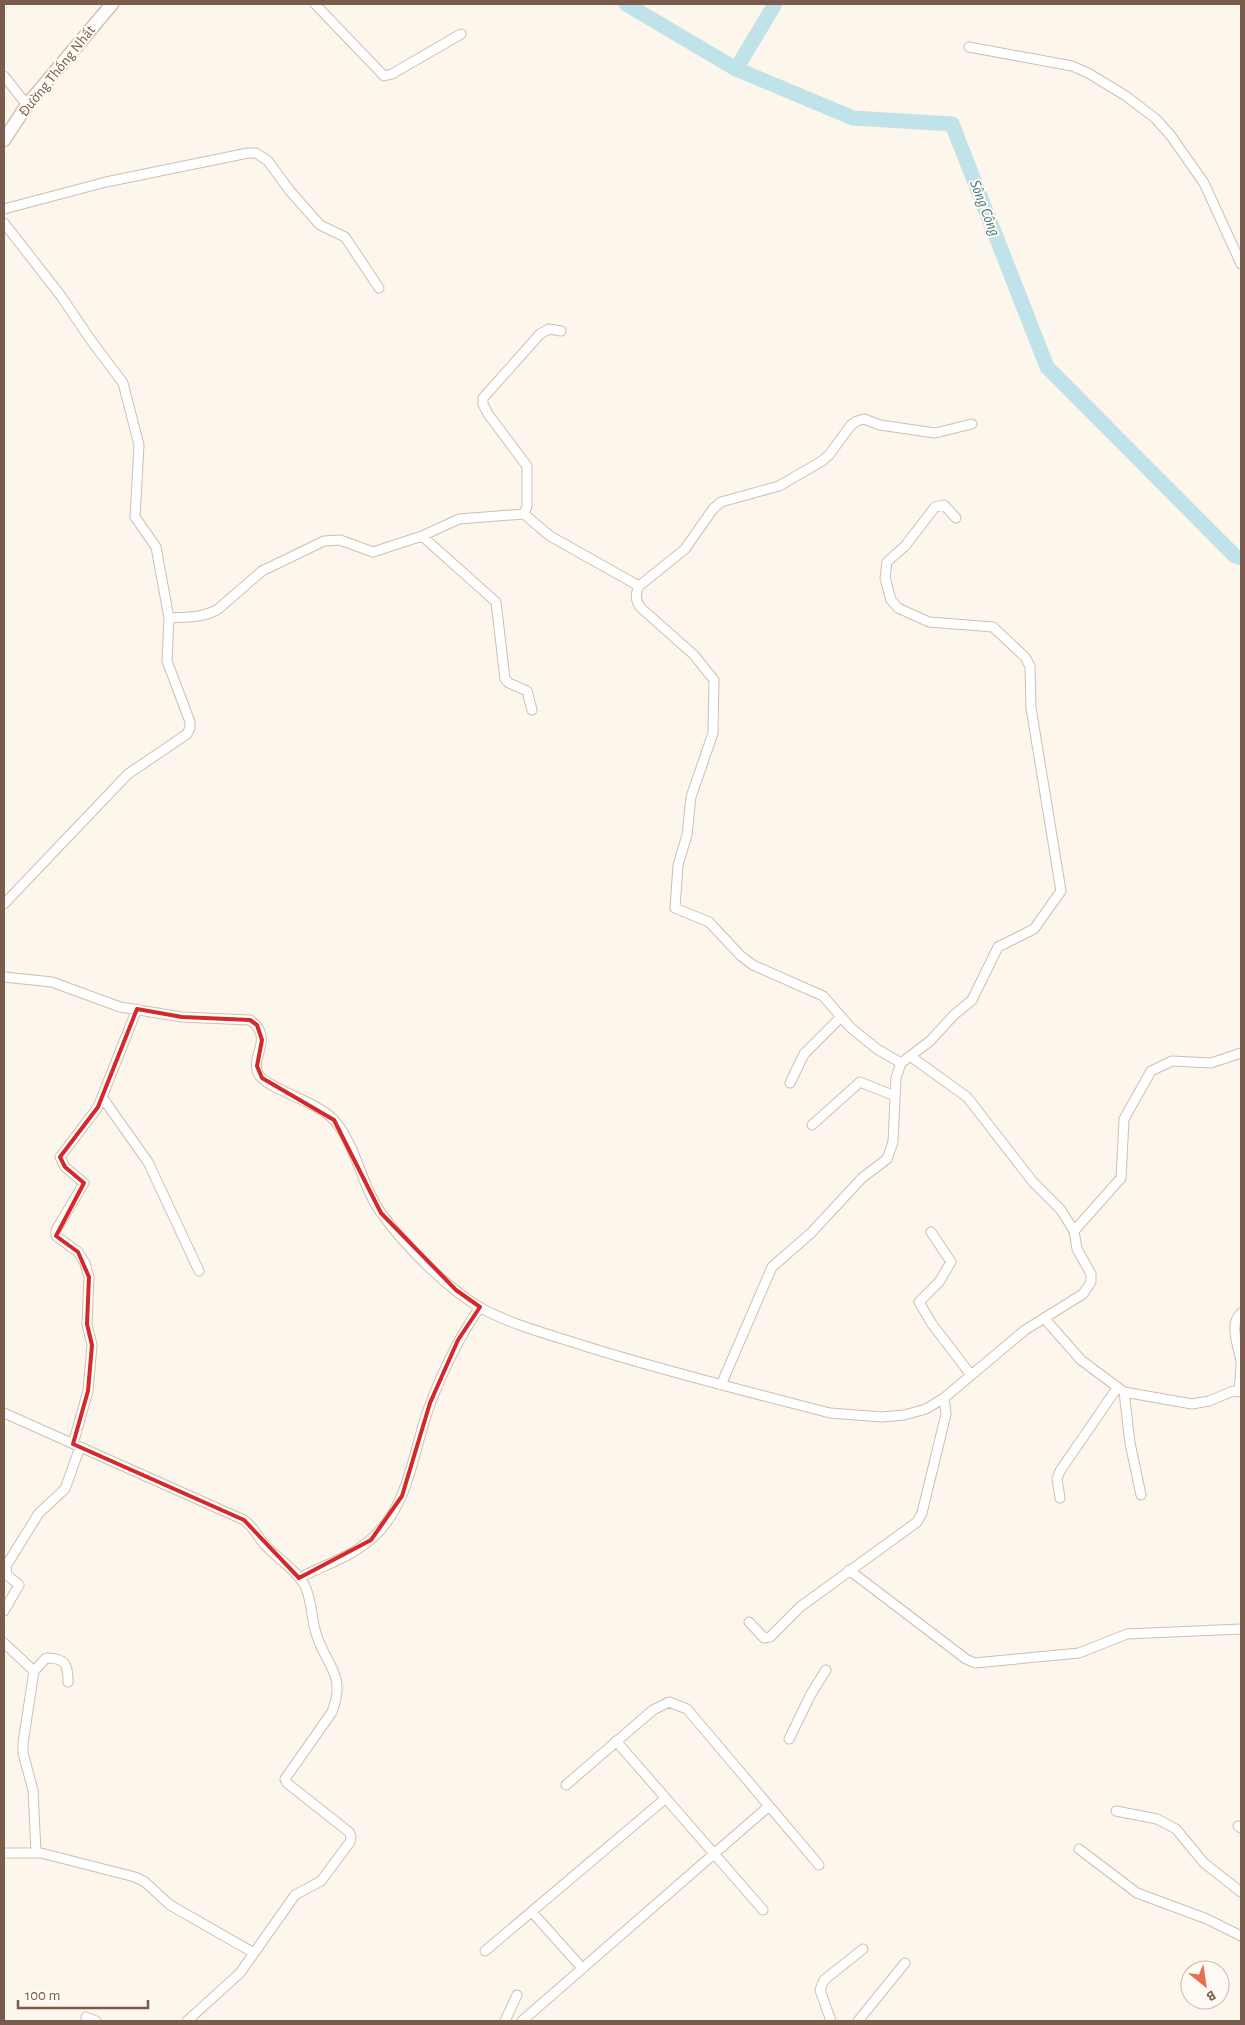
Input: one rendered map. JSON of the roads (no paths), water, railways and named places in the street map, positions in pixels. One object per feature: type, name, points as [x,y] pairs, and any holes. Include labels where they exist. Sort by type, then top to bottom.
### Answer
[{"type":"street","name":"Đường Thống Nhất","points":[[4,140],[27,105],[112,4]]},
{"type":"street","points":[[315,4],[384,76],[392,74],[461,34]]},
{"type":"street","points":[[969,47],[1072,66],[1088,73],[1126,96],[1156,119],[1171,136],[1204,183],[1241,264]]},
{"type":"street","points":[[4,76],[27,105]]},
{"type":"street","points":[[4,209],[106,182],[248,153],[256,153],[268,161],[290,191],[320,225],[345,237],[380,288]]},
{"type":"street","points":[[4,223],[61,296],[123,383],[139,445],[135,517],[156,546],[169,618],[167,662],[190,722],[190,728],[186,734],[128,774],[4,904]]},
{"type":"street","points":[[524,514],[527,506],[527,466],[488,414],[483,404],[483,398],[540,334],[549,329],[561,330]]},
{"type":"street","points":[[902,1063],[877,1049],[851,1028],[823,996],[753,965],[741,956],[709,922],[676,908],[678,865],[688,835],[691,797],[713,733],[714,680],[694,655],[638,604],[636,593],[639,586],[685,549],[713,509],[721,502],[780,486],[822,461],[856,421],[864,419],[880,425],[934,433],[972,424]]},
{"type":"street","points":[[721,1385],[772,1268],[811,1233],[862,1178],[886,1159],[893,1142],[896,1078],[902,1063],[930,1042],[954,1015],[972,1000],[998,947],[1034,929],[1062,891],[1031,708],[1030,666],[1025,657],[994,627],[938,624],[916,618],[898,608],[891,600],[884,578],[887,562],[905,546],[935,506],[944,505],[956,518]]},
{"type":"street","points":[[169,618],[208,614],[217,610],[262,572],[324,541],[340,540],[373,552],[422,536],[459,519],[524,514],[550,536],[639,586]]},
{"type":"street","points":[[422,536],[496,602],[505,678],[509,683],[527,692],[532,710]]},
{"type":"street","points":[[4,977],[52,982],[112,1004],[137,1010],[182,1017],[250,1020],[257,1025],[262,1040],[257,1066],[262,1078],[326,1112],[334,1120],[343,1133],[381,1213],[438,1275],[480,1307],[520,1325],[721,1385],[830,1414],[855,1416],[904,1415],[926,1408],[944,1398],[1025,1330],[1083,1294],[1092,1282],[1091,1274],[1077,1248],[1074,1231],[1061,1210],[1033,1182],[973,1103],[910,1056]]},
{"type":"street","points":[[4,1611],[19,1585],[7,1575],[6,1566],[39,1513],[65,1489],[77,1445],[88,1391],[92,1345],[87,1324],[89,1277],[85,1263],[78,1252],[56,1236],[56,1230],[84,1183],[65,1167],[60,1157],[92,1115],[102,1097],[137,1010]]},
{"type":"street","points":[[790,1083],[804,1054],[841,1017]]},
{"type":"street","points":[[1074,1231],[1121,1178],[1124,1119],[1151,1072],[1172,1061],[1211,1064],[1241,1053]]},
{"type":"street","points":[[812,1125],[860,1082],[895,1096]]},
{"type":"street","points":[[102,1097],[148,1162],[199,1270]]},
{"type":"street","points":[[931,1232],[951,1262],[935,1288],[919,1302],[932,1324],[971,1375]]},
{"type":"street","points":[[300,1578],[358,1549],[371,1540],[382,1527],[407,1483],[432,1398],[458,1340],[480,1307]]},
{"type":"street","points":[[1044,1318],[1081,1360],[1120,1390],[1192,1404],[1209,1401],[1240,1391],[1241,1360],[1234,1326],[1236,1319],[1241,1313]]},
{"type":"street","points":[[1120,1390],[1141,1495]]},
{"type":"street","points":[[1060,1498],[1057,1479],[1060,1471],[1120,1390]]},
{"type":"street","points":[[750,1622],[764,1638],[770,1637],[800,1607],[917,1522],[922,1513],[946,1414],[944,1398]]},
{"type":"street","points":[[4,1413],[244,1520],[252,1526],[266,1546],[300,1578],[305,1586],[316,1633],[329,1658],[337,1689],[332,1712],[285,1779],[287,1783],[349,1832],[350,1842],[320,1880],[295,1895],[231,1982],[187,2021]]},
{"type":"street","points":[[849,1570],[966,1659],[976,1663],[1079,1654],[1126,1634],[1241,1629]]},
{"type":"street","points":[[4,1643],[34,1671]]},
{"type":"street","points":[[36,1852],[34,1790],[23,1748],[34,1671],[46,1658],[64,1662],[68,1668],[68,1682]]},
{"type":"street","points":[[789,1739],[811,1694],[826,1670]]},
{"type":"street","points":[[566,1785],[653,1710],[670,1702],[687,1709],[820,1865]]},
{"type":"street","points":[[616,1740],[764,1910]]},
{"type":"street","points":[[485,1951],[666,1798]]},
{"type":"street","points":[[522,2021],[769,1806]]},
{"type":"street","points":[[1116,1811],[1157,1819],[1176,1829],[1204,1863],[1241,1892]]},
{"type":"street","points":[[1079,1849],[1137,1893],[1207,1919],[1241,1936]]},
{"type":"street","points":[[4,1853],[36,1852],[135,1877],[145,1882],[170,1904],[254,1953]]},
{"type":"street","points":[[532,1912],[582,1968]]},
{"type":"street","points":[[831,2021],[821,1995],[821,1985],[824,1980],[863,1949]]},
{"type":"street","points":[[858,2021],[905,1963]]},
{"type":"street","points":[[505,2021],[516,1995]]},
{"type":"street","points":[[86,2017],[96,2021]]},
{"type":"waterway","name":"Sông Công","points":[[626,4],[736,69],[853,118],[952,124],[1047,367],[1235,556],[1241,558]]},
{"type":"waterway","points":[[736,69],[775,4]]}]
